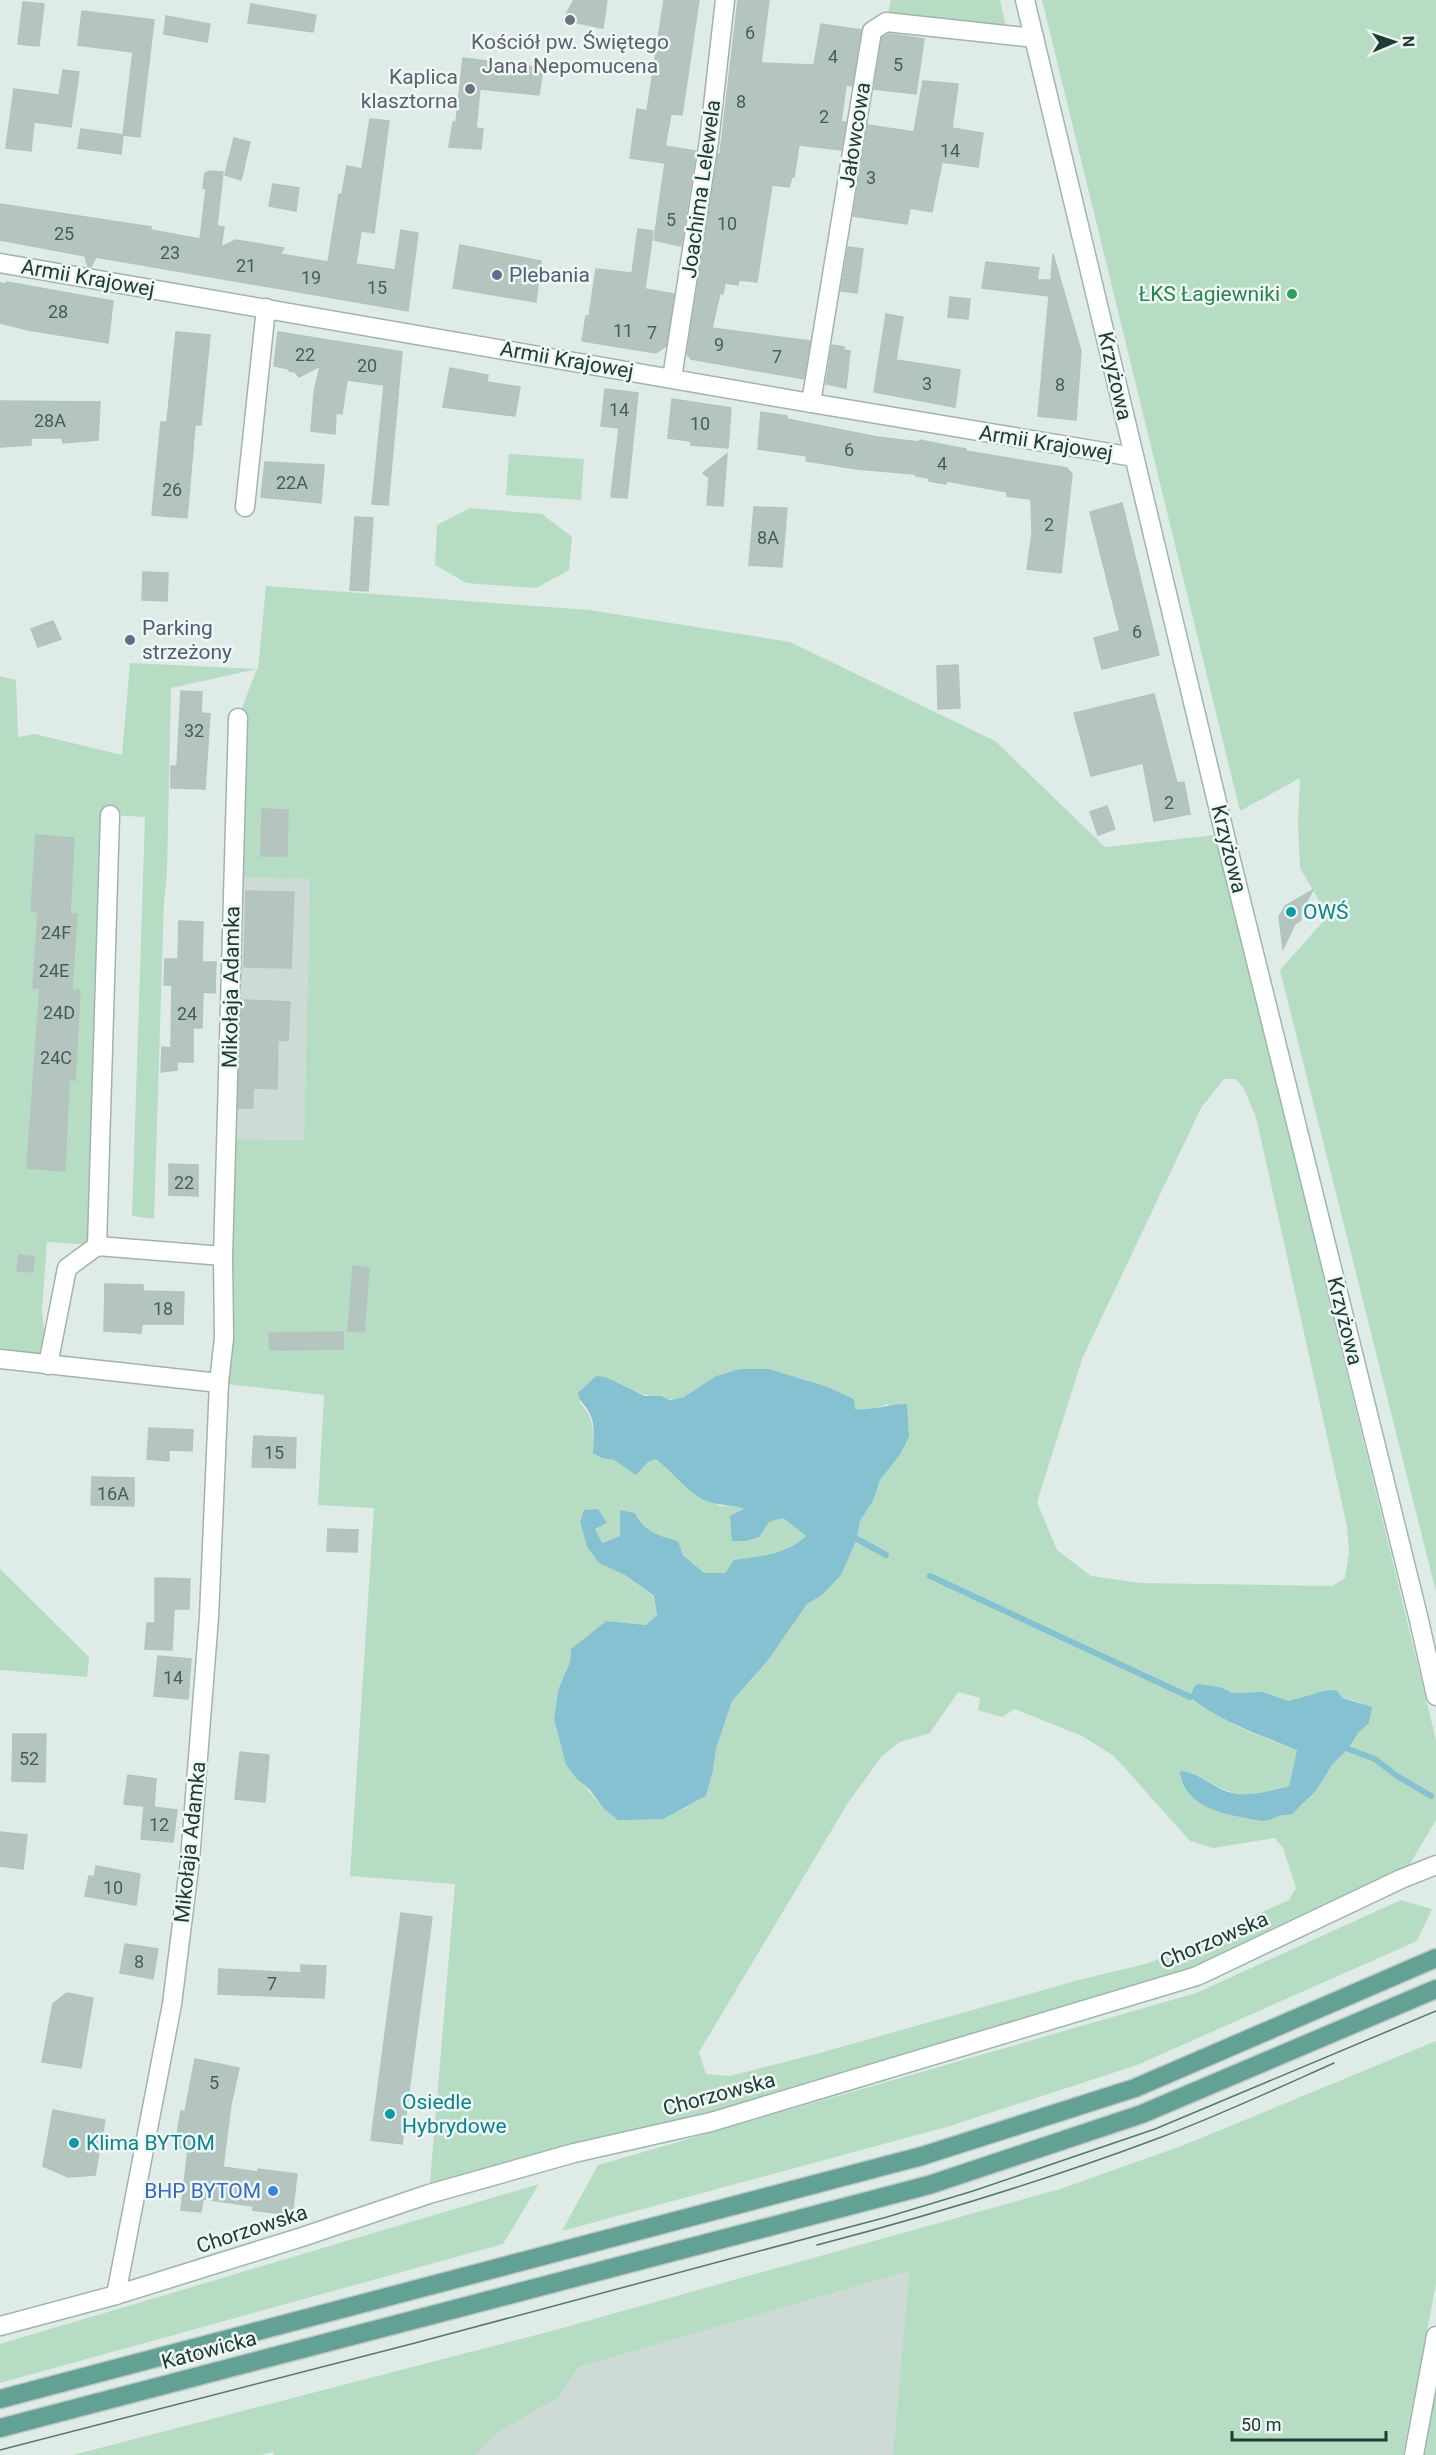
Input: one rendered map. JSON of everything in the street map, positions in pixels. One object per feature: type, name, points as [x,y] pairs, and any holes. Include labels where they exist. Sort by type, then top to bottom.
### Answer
[{"type":"main road","points":[[0,2399],[448,2283],[614,2236],[922,2156],[1135,2088],[1436,1958]]},
{"type":"main road","name":"Katowicka","points":[[0,2428],[929,2185],[1142,2114],[1436,1989]]},
{"type":"street","name":"Joachima Lelewela","points":[[672,378],[709,141],[725,0]]},
{"type":"street","name":"Krzyżowa","points":[[1025,0],[1436,1696]]},
{"type":"street","name":"Jałowcowa","points":[[811,404],[872,31],[886,22],[1034,38]]},
{"type":"street","name":"Armii Krajowej","points":[[0,263],[672,378],[811,404],[1134,457]]},
{"type":"street","points":[[245,507],[266,308]]},
{"type":"street","name":"Mikołaja Adamka","points":[[116,2295],[170,2015],[190,1860],[209,1617],[219,1383],[224,1338],[223,1256],[238,718]]},
{"type":"street","points":[[97,1246],[110,815]]},
{"type":"street","points":[[48,1365],[67,1268],[97,1246],[223,1256]]},
{"type":"street","points":[[0,1359],[219,1383]]},
{"type":"street","name":"Chorzowska","points":[[0,2326],[116,2295],[302,2237],[429,2194],[574,2154],[711,2122],[1197,1976],[1436,1865]]},
{"type":"street","points":[[1414,2455],[1436,2336]]},
{"type":"shaded area","points":[[234,877],[310,879],[304,1140],[228,1139]]},
{"type":"shaded area","points":[[909,2271],[893,2455],[476,2455],[497,2433],[559,2397],[579,2367]]},
{"type":"green space","points":[[891,0],[1000,0],[1008,35],[886,22]]},
{"type":"green space","points":[[1042,0],[1436,0],[1436,1592],[1280,970],[1328,916],[1300,868],[1298,822],[1300,778],[1240,811]]},
{"type":"green space","points":[[509,454],[584,459],[581,500],[506,495]]},
{"type":"green space","points":[[470,508],[542,514],[572,537],[569,570],[536,588],[466,583],[435,565],[437,525]]},
{"type":"green space","points":[[266,586],[589,610],[790,642],[995,741],[1105,847],[1216,835],[1436,1740],[1436,1820],[1401,1879],[1197,1976],[429,2194],[455,1884],[350,1876],[374,1508],[318,1505],[324,1395],[219,1383],[228,1139],[304,1140],[310,879],[234,877],[238,718],[257,669],[171,688],[167,873],[164,902],[154,1219],[132,1216],[145,817],[110,815],[95,1245],[47,1242],[42,1311],[48,1365],[0,1359],[0,676],[16,680],[18,737],[35,734],[122,755],[130,663],[258,669]],"holes":[[[1224,1079],[1236,1079],[1244,1089],[1256,1117],[1347,1526],[1349,1553],[1345,1578],[1332,1586],[1141,1583],[1091,1576],[1057,1550],[1037,1502],[1082,1359],[1201,1108]],[[739,1369],[769,1369],[828,1387],[854,1399],[854,1409],[867,1411],[888,1404],[899,1456],[880,1480],[873,1501],[860,1521],[857,1539],[822,1595],[807,1604],[769,1659],[732,1701],[716,1749],[706,1796],[679,1811],[604,1809],[566,1765],[554,1719],[558,1690],[570,1662],[571,1649],[606,1621],[647,1625],[657,1615],[654,1597],[625,1575],[599,1563],[587,1547],[580,1522],[606,1523],[595,1529],[601,1543],[620,1536],[620,1510],[635,1513],[647,1528],[658,1535],[678,1541],[683,1555],[704,1573],[725,1573],[735,1560],[764,1556],[790,1548],[806,1536],[783,1518],[769,1522],[734,1505],[719,1506],[656,1459],[624,1462],[607,1459],[593,1453],[591,1420],[579,1402],[625,1387],[654,1397],[678,1399],[693,1393],[716,1376]],[[1215,1687],[1232,1693],[1263,1692],[1289,1701],[1323,1691],[1362,1703],[1370,1714],[1369,1723],[1332,1765],[1316,1791],[1300,1807],[1266,1821],[1194,1773],[1230,1792],[1260,1793],[1289,1786],[1297,1750],[1227,1721],[1190,1696]],[[958,1692],[980,1698],[978,1710],[1002,1717],[1015,1709],[1082,1736],[1114,1756],[1190,1841],[1213,1848],[1275,1838],[1283,1848],[1296,1888],[1289,1900],[1149,1963],[1079,1980],[730,2076],[706,2074],[699,2052],[848,1803],[882,1756],[900,1742],[930,1733]]]},
{"type":"green space","points":[[0,1569],[89,1657],[87,1677],[0,1670]]},
{"type":"green space","points":[[1401,1900],[1432,1909],[1417,1941],[1137,2065],[950,2126],[562,2231],[598,2165],[1196,1993]]},
{"type":"green space","points":[[1436,2041],[1436,2284],[1403,2455],[893,2455],[909,2271],[579,2367],[559,2397],[497,2433],[476,2455],[274,2455],[273,2452],[261,2455],[73,2455],[544,2333],[1060,2189],[1184,2145]]},
{"type":"green space","points":[[539,2184],[503,2244],[0,2383],[0,2344]]},
{"type":"green space","points":[[1436,2365],[1436,2455],[1420,2455]]},
{"type":"water","points":[[739,1369],[769,1369],[828,1387],[854,1399],[855,1409],[907,1404],[909,1437],[899,1456],[880,1480],[873,1501],[860,1521],[857,1539],[841,1575],[822,1595],[807,1604],[769,1659],[732,1701],[716,1749],[706,1796],[663,1819],[618,1820],[604,1809],[590,1790],[566,1765],[554,1719],[558,1690],[570,1662],[571,1649],[606,1621],[646,1625],[657,1615],[654,1596],[625,1575],[599,1563],[587,1547],[580,1522],[584,1510],[598,1509],[607,1523],[595,1529],[602,1543],[620,1536],[620,1510],[635,1513],[647,1528],[658,1535],[678,1541],[683,1555],[704,1573],[725,1573],[734,1560],[782,1551],[806,1536],[783,1518],[769,1522],[759,1537],[746,1541],[732,1541],[730,1516],[744,1509],[704,1500],[693,1493],[656,1459],[648,1462],[636,1475],[614,1460],[602,1458],[593,1453],[592,1419],[578,1393],[596,1376],[605,1377],[645,1396],[661,1396],[670,1400],[684,1397],[716,1376]]},
{"type":"water","points":[[1198,1684],[1220,1687],[1232,1693],[1263,1692],[1289,1701],[1323,1691],[1336,1690],[1343,1698],[1372,1707],[1369,1723],[1332,1765],[1316,1791],[1291,1815],[1260,1821],[1213,1810],[1203,1805],[1188,1792],[1180,1771],[1196,1775],[1227,1792],[1244,1794],[1262,1792],[1289,1786],[1297,1750],[1241,1727],[1202,1706],[1190,1697],[1194,1687]]},
{"type":"building","points":[[574,0],[607,0],[603,28],[563,20]]},
{"type":"building","points":[[664,0],[699,0],[682,115],[671,114],[665,146],[696,151],[681,246],[654,240],[665,163],[630,158],[637,109],[647,111]]},
{"type":"building","points":[[738,0],[769,0],[761,63],[814,65],[821,24],[861,30],[852,86],[846,85],[841,122],[846,122],[841,150],[799,145],[794,177],[789,187],[772,185],[757,282],[739,280],[738,285],[725,283],[723,294],[720,293],[712,328],[810,341],[804,379],[691,359],[687,354],[718,154],[720,154]]},
{"type":"building","points":[[23,2],[44,4],[39,46],[18,44]]},
{"type":"building","points":[[251,4],[316,15],[313,32],[248,23]]},
{"type":"building","points":[[82,11],[154,20],[140,137],[123,135],[133,52],[78,45]]},
{"type":"building","points":[[166,16],[210,24],[207,42],[164,34]]},
{"type":"building","points":[[889,34],[924,39],[916,94],[874,89],[882,38]]},
{"type":"building","points":[[463,58],[543,68],[539,95],[480,89],[476,128],[483,129],[481,149],[449,147],[453,122],[456,122]]},
{"type":"building","points":[[63,70],[79,72],[71,127],[34,122],[31,151],[6,148],[14,89],[59,95]]},
{"type":"building","points":[[923,81],[958,84],[952,128],[983,133],[978,167],[942,162],[932,212],[910,208],[907,224],[853,216],[868,125],[914,132]]},
{"type":"building","points":[[370,119],[389,121],[374,233],[361,231],[356,264],[395,270],[401,230],[418,233],[408,311],[96,257],[91,267],[88,267],[85,256],[0,240],[0,204],[151,227],[151,230],[200,239],[206,189],[203,188],[205,173],[208,171],[223,172],[217,226],[224,227],[221,247],[236,240],[284,248],[280,254],[328,262],[339,194],[342,194],[347,166],[362,169]]},
{"type":"building","points":[[81,129],[123,135],[121,154],[78,148]]},
{"type":"building","points":[[234,138],[250,142],[241,180],[225,175]]},
{"type":"building","points":[[273,184],[299,188],[296,211],[269,206]]},
{"type":"building","points":[[638,229],[653,231],[645,289],[674,294],[666,346],[656,353],[582,341],[586,316],[589,316],[596,269],[632,273]]},
{"type":"building","name":"Plebania","points":[[460,245],[541,261],[536,302],[453,288]]},
{"type":"building","points":[[848,247],[863,249],[857,293],[841,291]]},
{"type":"building","points":[[1053,254],[1081,351],[1076,420],[1038,416],[1049,296],[982,288],[986,262],[1039,268],[1037,280],[1051,280]]},
{"type":"building","points":[[7,282],[113,301],[108,343],[0,323],[0,283],[6,284]]},
{"type":"building","points":[[950,297],[970,299],[968,319],[948,317]]},
{"type":"building","points":[[886,314],[903,317],[896,360],[960,370],[955,407],[874,392]]},
{"type":"building","points":[[176,332],[210,335],[201,425],[195,425],[187,518],[152,515],[161,422],[167,422]]},
{"type":"building","points":[[278,332],[402,352],[388,505],[372,504],[384,385],[347,380],[342,414],[336,413],[335,434],[311,431],[314,393],[320,366],[299,377],[289,369],[274,366]]},
{"type":"building","points":[[832,345],[844,347],[844,350],[850,351],[846,388],[826,384]]},
{"type":"building","points":[[450,368],[488,375],[487,382],[520,387],[515,416],[443,407]]},
{"type":"building","points":[[605,389],[638,393],[627,498],[611,497],[619,428],[601,426]]},
{"type":"building","points":[[672,399],[731,408],[728,448],[691,445],[691,441],[668,438]]},
{"type":"building","points":[[0,401],[100,402],[98,440],[63,443],[62,438],[31,438],[31,445],[0,447]]},
{"type":"building","points":[[761,412],[877,437],[919,442],[920,440],[966,449],[966,451],[1067,468],[1072,474],[1061,573],[1027,569],[1032,533],[1031,499],[1007,496],[1007,492],[947,481],[946,484],[929,481],[929,478],[915,474],[857,469],[806,461],[807,456],[758,449]]},
{"type":"building","points":[[727,454],[723,506],[707,505],[709,478],[703,473]]},
{"type":"building","points":[[265,462],[324,465],[321,503],[261,497]]},
{"type":"building","points":[[1122,503],[1159,655],[1102,669],[1094,638],[1120,631],[1090,512]]},
{"type":"building","points":[[754,507],[787,508],[782,567],[749,565]]},
{"type":"building","points":[[355,517],[373,518],[368,591],[350,590]]},
{"type":"building","points":[[143,572],[168,573],[167,601],[142,600]]},
{"type":"building","points":[[53,621],[61,639],[38,647],[31,629]]},
{"type":"building","points":[[958,665],[960,708],[938,709],[937,666]]},
{"type":"building","points":[[181,691],[202,692],[201,713],[210,714],[205,789],[171,788],[171,766],[177,766]]},
{"type":"building","points":[[1154,694],[1177,783],[1184,782],[1190,814],[1154,821],[1143,763],[1091,776],[1074,713]]},
{"type":"building","points":[[1107,806],[1115,829],[1098,835],[1090,812]]},
{"type":"building","points":[[262,809],[288,810],[287,856],[261,856]]},
{"type":"building","points":[[36,835],[74,838],[70,914],[77,914],[72,990],[80,990],[75,1080],[69,1080],[65,1171],[27,1168],[40,988],[33,988],[38,912],[31,911]]},
{"type":"building","name":"OWŚ","points":[[1313,890],[1301,912],[1301,920],[1295,924],[1283,949],[1279,917],[1285,906]]},
{"type":"building","points":[[246,891],[294,892],[291,968],[244,967]]},
{"type":"building","points":[[179,921],[203,922],[202,962],[216,962],[215,993],[203,992],[202,1028],[193,1028],[193,1062],[177,1062],[177,1070],[161,1072],[162,1047],[171,1048],[172,985],[164,985],[165,959],[178,959]]},
{"type":"building","points":[[241,1000],[290,1002],[288,1041],[278,1040],[277,1089],[253,1088],[253,1108],[238,1108]]},
{"type":"building","points":[[169,1164],[198,1165],[198,1196],[169,1195]]},
{"type":"building","points":[[19,1255],[34,1257],[33,1272],[17,1271]]},
{"type":"building","points":[[353,1266],[369,1268],[364,1332],[348,1331]]},
{"type":"building","points":[[105,1284],[143,1285],[143,1291],[184,1292],[183,1324],[142,1324],[141,1333],[104,1331]]},
{"type":"building","points":[[343,1332],[343,1349],[270,1350],[269,1333]]},
{"type":"building","points":[[149,1428],[193,1430],[192,1451],[169,1450],[169,1461],[147,1459]]},
{"type":"building","points":[[254,1436],[296,1438],[295,1468],[252,1467]]},
{"type":"building","points":[[92,1477],[134,1478],[134,1506],[91,1505]]},
{"type":"building","points":[[328,1529],[358,1530],[357,1552],[327,1551]]},
{"type":"building","points":[[155,1578],[190,1579],[189,1609],[174,1609],[172,1650],[145,1649],[147,1623],[155,1623]]},
{"type":"building","points":[[158,1656],[191,1659],[188,1699],[154,1696]]},
{"type":"building","points":[[13,1734],[46,1734],[45,1782],[12,1781]]},
{"type":"building","points":[[240,1752],[269,1755],[265,1802],[235,1799]]},
{"type":"building","points":[[128,1775],[156,1779],[154,1807],[124,1804]]},
{"type":"building","points":[[144,1806],[177,1810],[173,1842],[141,1839]]},
{"type":"building","points":[[0,1832],[27,1835],[23,1869],[0,1866]]},
{"type":"building","points":[[96,1866],[140,1874],[136,1905],[85,1896],[89,1876],[94,1877]]},
{"type":"building","points":[[401,1913],[432,1917],[402,2144],[371,2140]]},
{"type":"building","points":[[125,1944],[158,1949],[153,1979],[120,1973]]},
{"type":"building","points":[[301,1965],[326,1966],[324,1998],[218,1994],[219,1969],[301,1973]]},
{"type":"building","points":[[67,1993],[93,1998],[81,2068],[42,2062],[53,2004]]},
{"type":"building","points":[[195,2059],[239,2068],[231,2104],[223,2167],[297,2174],[292,2215],[253,2210],[253,2206],[203,2199],[201,2212],[181,2210],[188,2149],[175,2147],[181,2111],[185,2112]]},
{"type":"building","name":"Klima BYTOM","points":[[53,2110],[105,2120],[95,2175],[68,2177],[43,2166]]},
{"type":"waterway","points":[[857,1539],[886,1555]]},
{"type":"waterway","points":[[930,1576],[1190,1697]]},
{"type":"waterway","points":[[1348,1749],[1375,1759],[1397,1776],[1431,1796]]},
{"type":"tram line","points":[[0,2450],[415,2343],[887,2217],[973,2191],[1155,2129],[1436,2011]]},
{"type":"tram line","points":[[817,2245],[989,2196],[1117,2153],[1203,2121],[1334,2063]]},
{"type":"place","name":"Kościół pw. Świętego Jana Nepomucena","points":[[570,20]]},
{"type":"place","name":"Kaplica klasztorna","points":[[470,89]]},
{"type":"place","name":"Plebania","points":[[497,275]]},
{"type":"place","name":"ŁKS Łagiewniki","points":[[1292,294]]},
{"type":"place","name":"Parking strzeżony","points":[[130,640]]},
{"type":"place","name":"OWŚ","points":[[1291,912]]},
{"type":"place","name":"Osiedle Hybrydowe","points":[[390,2114]]},
{"type":"place","name":"Klima BYTOM","points":[[74,2143]]},
{"type":"place","name":"BHP BYTOM","points":[[273,2191]]}]
